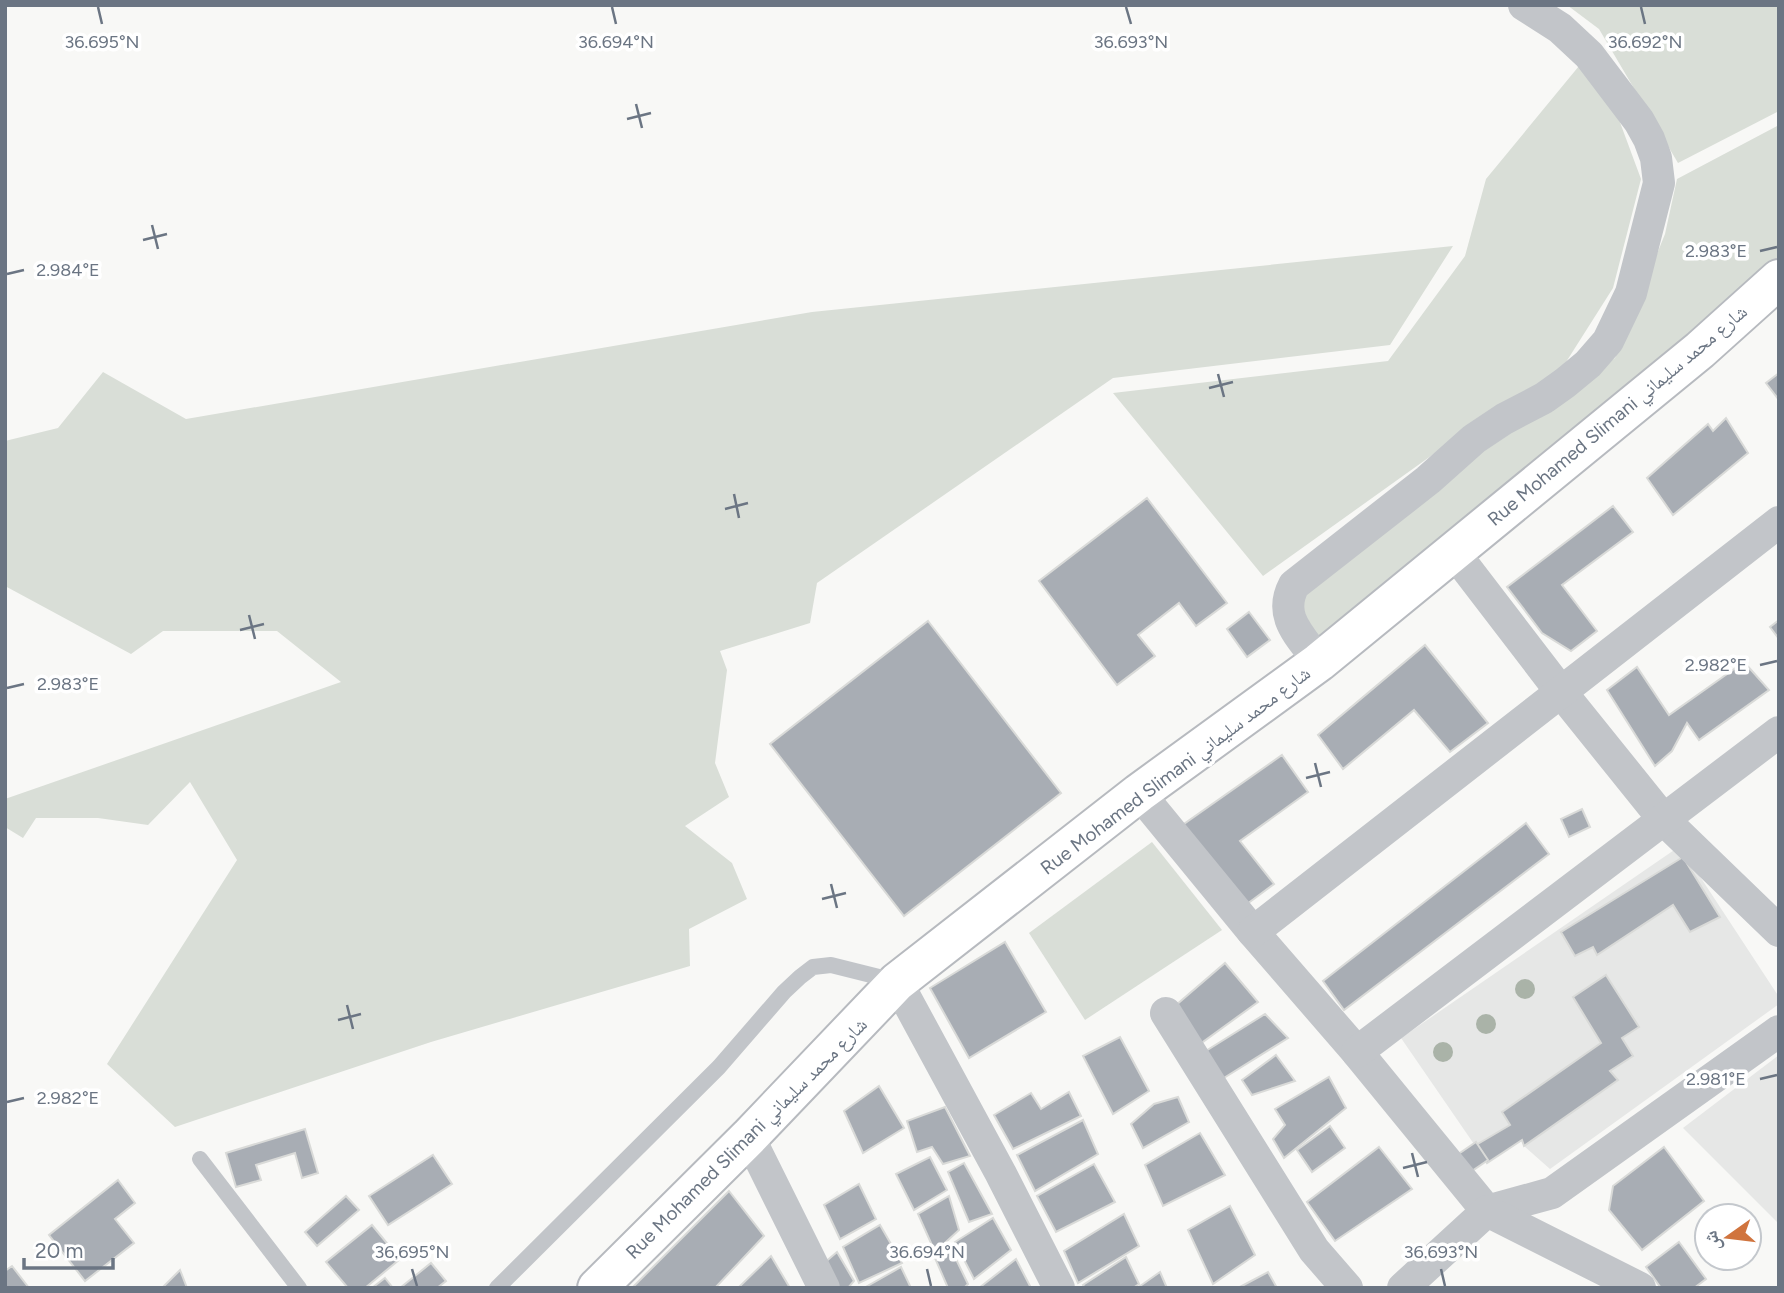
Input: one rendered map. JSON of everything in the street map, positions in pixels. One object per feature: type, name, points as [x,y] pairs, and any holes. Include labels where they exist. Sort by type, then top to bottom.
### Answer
[{"type":"street","points":[[1319,662],[1290,620],[1287,611],[1289,595],[1294,585],[1428,480],[1481,434],[1544,398],[1572,377],[1608,341],[1631,293],[1659,183],[1656,158],[1649,139],[1639,121],[1589,55],[1560,28],[1524,5]]},
{"type":"street","name":"Rue Mohamed Slimani شارع محمد سليماني","points":[[597,1288],[749,1138],[897,982],[1139,793],[1319,662],[1700,350],[1779,279]]},
{"type":"street","points":[[1253,932],[1779,522]]},
{"type":"street","points":[[1453,551],[1560,692],[1664,820],[1779,931]]},
{"type":"street","points":[[1357,1052],[1779,732]]},
{"type":"street","points":[[1139,793],[1487,1211],[1640,1288]]},
{"type":"street","points":[[897,982],[1059,1288]]},
{"type":"street","points":[[1166,1013],[1314,1250],[1347,1288]]},
{"type":"street","points":[[1403,1288],[1487,1211],[1552,1193],[1779,1031]]},
{"type":"street","points":[[749,1138],[824,1288]]},
{"type":"lane","points":[[497,1288],[719,1067],[784,992],[813,967],[831,965],[897,982]]},
{"type":"lane","points":[[200,1159],[299,1288]]},
{"type":"shaded area","points":[[1567,5],[1779,5],[1779,111],[1678,163],[1599,29]]},
{"type":"shaded area","points":[[1579,66],[1611,98],[1641,179],[1613,288],[1561,370],[1477,423],[1263,576],[1113,393],[1388,361],[1465,256],[1486,179]]},
{"type":"shaded area","points":[[1779,125],[1779,259],[1320,643],[1297,612],[1299,598],[1494,440],[1615,358],[1665,234],[1677,179]]},
{"type":"shaded area","points":[[1453,246],[1390,345],[1113,378],[817,583],[810,623],[720,651],[727,670],[715,763],[729,797],[685,826],[732,863],[747,899],[689,929],[690,966],[431,1042],[175,1127],[107,1064],[237,860],[190,782],[148,825],[98,818],[36,818],[23,838],[5,827],[5,799],[341,682],[277,631],[163,631],[131,654],[5,586],[5,441],[58,428],[103,372],[186,419],[812,312]]},
{"type":"shaded area","points":[[1152,842],[1222,930],[1085,1020],[1029,933]]},
{"type":"shaded area","points":[[1680,846],[1779,997],[1779,1004],[1550,1169],[1521,1141],[1487,1163],[1401,1038]]},
{"type":"shaded area","points":[[1779,1055],[1779,1224],[1763,1208],[1763,1202],[1757,1202],[1683,1128]]},
{"type":"building","points":[[1779,373],[1779,400],[1766,383]]},
{"type":"building","points":[[1726,418],[1748,453],[1673,515],[1647,478],[1708,424],[1713,431]]},
{"type":"building","points":[[1147,498],[1227,603],[1196,626],[1179,603],[1138,635],[1155,656],[1117,685],[1039,581]]},
{"type":"building","points":[[1613,506],[1633,532],[1562,585],[1597,631],[1571,651],[1542,633],[1507,587]]},
{"type":"building","points":[[1249,612],[1270,640],[1247,657],[1227,629]]},
{"type":"building","points":[[1779,620],[1779,639],[1770,627]]},
{"type":"building","points":[[928,621],[1061,793],[904,916],[770,744]]},
{"type":"building","points":[[1425,645],[1488,723],[1450,752],[1414,710],[1343,769],[1318,735]]},
{"type":"building","points":[[1744,662],[1769,690],[1699,740],[1687,723],[1672,751],[1655,766],[1607,690],[1637,667],[1669,715]]},
{"type":"building","points":[[1282,755],[1308,792],[1240,841],[1274,884],[1239,910],[1174,831]]},
{"type":"building","points":[[1582,809],[1590,827],[1569,837],[1561,819]]},
{"type":"building","points":[[1526,823],[1549,854],[1344,1010],[1323,981]]},
{"type":"building","points":[[1683,857],[1720,917],[1690,932],[1673,905],[1597,955],[1593,947],[1575,956],[1561,932]]},
{"type":"building","points":[[1005,942],[1046,1012],[969,1058],[930,988]]},
{"type":"building","points":[[1225,963],[1258,1002],[1200,1044],[1175,1006]]},
{"type":"building","points":[[1606,975],[1639,1027],[1622,1038],[1633,1056],[1610,1071],[1618,1080],[1524,1146],[1522,1140],[1487,1163],[1476,1145],[1510,1125],[1502,1112],[1601,1043],[1573,997]]},
{"type":"building","points":[[1265,1014],[1288,1038],[1219,1081],[1201,1054]]},
{"type":"building","points":[[1120,1037],[1149,1091],[1113,1114],[1083,1056]]},
{"type":"building","points":[[1276,1055],[1295,1081],[1252,1095],[1242,1080]]},
{"type":"building","points":[[1329,1077],[1346,1108],[1284,1158],[1273,1139],[1285,1125],[1275,1109]]},
{"type":"building","points":[[879,1086],[904,1128],[863,1153],[844,1111]]},
{"type":"building","points":[[1069,1092],[1081,1116],[1013,1149],[994,1115],[1031,1093],[1041,1109]]},
{"type":"building","points":[[1178,1097],[1189,1122],[1143,1148],[1131,1124],[1154,1104]]},
{"type":"building","points":[[945,1107],[970,1156],[943,1164],[932,1147],[917,1152],[907,1121]]},
{"type":"building","points":[[1083,1120],[1098,1154],[1035,1191],[1017,1155]]},
{"type":"building","points":[[1330,1126],[1345,1148],[1312,1172],[1297,1150]]},
{"type":"building","points":[[305,1129],[318,1173],[302,1178],[295,1153],[256,1165],[261,1180],[236,1187],[226,1153]]},
{"type":"building","points":[[1200,1133],[1225,1175],[1163,1206],[1145,1165]]},
{"type":"building","points":[[1476,1142],[1488,1160],[1469,1173],[1457,1155]]},
{"type":"building","points":[[1379,1147],[1412,1189],[1335,1241],[1307,1202]]},
{"type":"building","points":[[1664,1147],[1704,1201],[1693,1202],[1693,1210],[1642,1250],[1609,1210],[1613,1186]]},
{"type":"building","points":[[433,1155],[452,1184],[388,1225],[369,1196]]},
{"type":"building","points":[[930,1157],[947,1190],[914,1210],[896,1174]]},
{"type":"building","points":[[964,1163],[992,1214],[969,1222],[948,1172]]},
{"type":"building","points":[[1094,1164],[1115,1202],[1056,1232],[1037,1196]]},
{"type":"building","points":[[118,1180],[135,1203],[115,1219],[134,1243],[85,1281],[49,1235]]},
{"type":"building","points":[[859,1184],[876,1219],[840,1239],[824,1205]]},
{"type":"building","points":[[729,1191],[764,1236],[715,1288],[636,1288],[634,1286]]},
{"type":"building","points":[[346,1196],[359,1210],[317,1246],[305,1232]]},
{"type":"building","points":[[949,1196],[959,1230],[935,1252],[918,1214]]},
{"type":"building","points":[[1230,1206],[1255,1255],[1213,1284],[1188,1230]]},
{"type":"building","points":[[1124,1214],[1139,1246],[1078,1283],[1064,1251]]},
{"type":"building","points":[[993,1218],[1011,1250],[974,1279],[955,1242]]},
{"type":"building","points":[[372,1225],[400,1259],[365,1288],[348,1288],[326,1262]]},
{"type":"building","points":[[880,1225],[902,1263],[859,1283],[843,1247]]},
{"type":"building","points":[[1679,1242],[1693,1261],[1693,1272],[1701,1272],[1706,1279],[1694,1288],[1661,1288],[1646,1267]]},
{"type":"building","points":[[952,1251],[968,1284],[964,1288],[948,1288],[935,1258]]},
{"type":"building","points":[[837,1252],[854,1281],[848,1288],[836,1288],[823,1264]]},
{"type":"building","points":[[771,1256],[790,1288],[738,1288]]},
{"type":"building","points":[[1126,1257],[1139,1284],[1133,1288],[1085,1288],[1083,1285]]},
{"type":"building","points":[[1016,1259],[1031,1288],[979,1288]]},
{"type":"building","points":[[431,1263],[446,1281],[437,1288],[400,1288]]},
{"type":"building","points":[[12,1266],[29,1288],[5,1288],[5,1271]]},
{"type":"building","points":[[901,1267],[911,1288],[864,1288]]},
{"type":"building","points":[[180,1270],[187,1288],[162,1288]]},
{"type":"building","points":[[1160,1272],[1167,1288],[1137,1288],[1143,1284]]},
{"type":"building","points":[[1268,1272],[1277,1288],[1238,1288]]},
{"type":"building","points":[[385,1278],[393,1288],[372,1288]]}]
